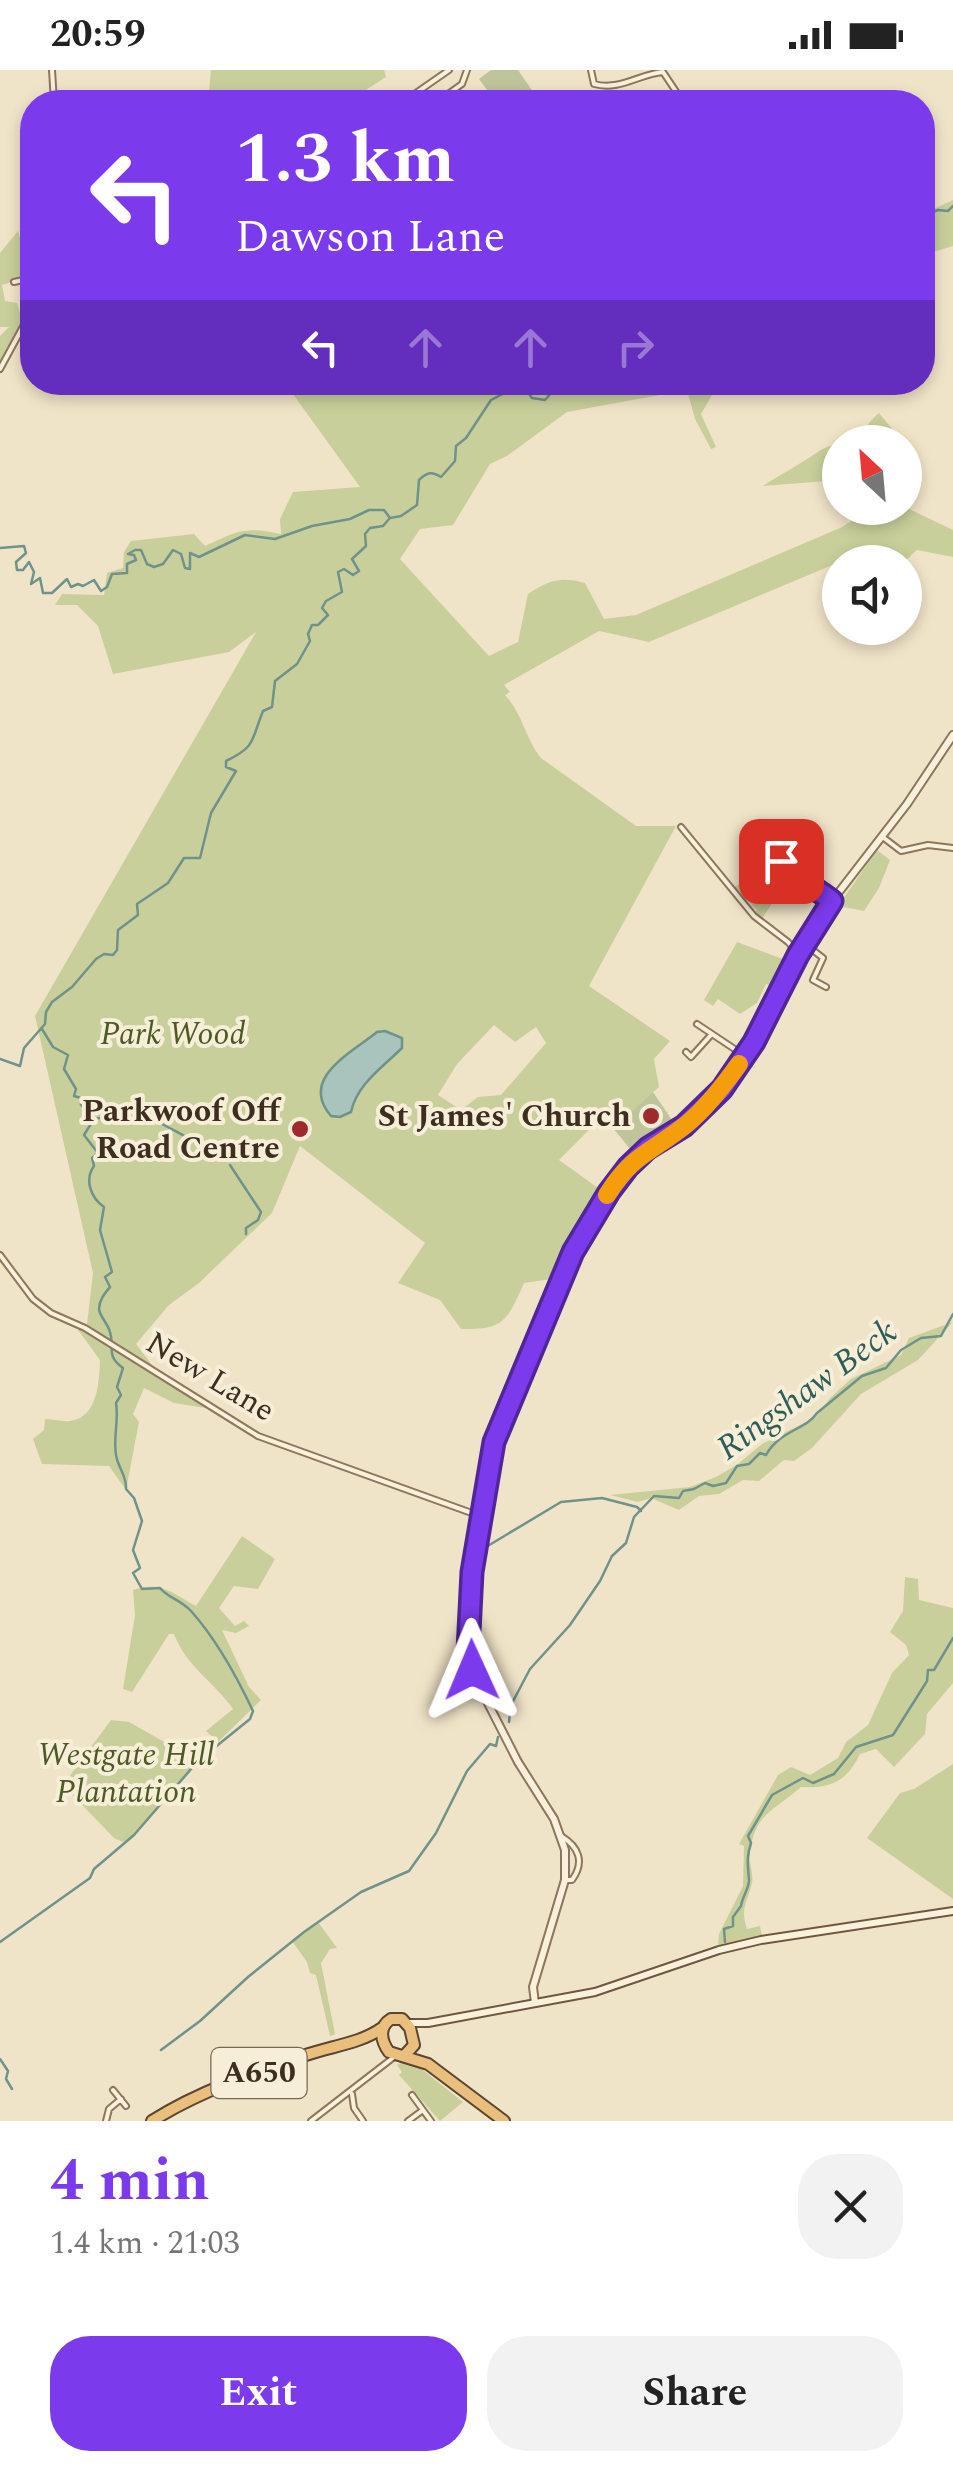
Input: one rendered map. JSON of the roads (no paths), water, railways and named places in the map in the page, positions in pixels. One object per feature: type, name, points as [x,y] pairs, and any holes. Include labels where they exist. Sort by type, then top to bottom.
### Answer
[{"type":"highway","name":"A650","points":[[152,2121],[190,2100],[264,2071],[371,2036],[391,2019],[399,2018],[406,2023]]},
{"type":"highway","points":[[406,2023],[428,2064]]},
{"type":"highway","points":[[382,2028],[393,2051]]},
{"type":"highway","points":[[371,2036],[393,2051],[428,2064],[504,2121]]},
{"type":"highway","points":[[393,2051],[414,2041]]},
{"type":"street","points":[[421,90],[450,70]]},
{"type":"street","points":[[590,70],[594,84],[600,87],[663,72],[674,90]]},
{"type":"street","points":[[14,282],[20,281]]},
{"type":"street","points":[[0,369],[20,332]]},
{"type":"street","points":[[535,2004],[533,1987],[565,1880],[562,1836],[518,1762],[469,1661],[472,1572],[499,1426],[573,1252],[609,1192],[642,1152],[692,1119],[717,1094],[745,1056],[798,955],[832,901],[907,804],[953,735]]},
{"type":"street","points":[[681,827],[754,916],[788,942],[798,955]]},
{"type":"street","points":[[882,836],[901,852],[928,845],[953,848]]},
{"type":"street","points":[[781,861],[798,881],[816,888],[832,901]]},
{"type":"street","points":[[805,944],[823,958],[813,980],[826,987]]},
{"type":"street","points":[[697,1024],[745,1056]]},
{"type":"street","points":[[686,1052],[691,1057],[711,1035]]},
{"type":"street","name":"New Lane","points":[[0,1255],[33,1299],[60,1319],[85,1328],[258,1436],[480,1516]]},
{"type":"street","points":[[562,1836],[572,1842],[579,1854],[578,1872],[572,1880],[565,1880]]},
{"type":"street","points":[[406,2023],[428,2024],[595,1992],[719,1950],[803,1932],[953,1911]]},
{"type":"street","points":[[414,2041],[428,2024]]},
{"type":"street","points":[[312,2121],[353,2092],[393,2051]]},
{"type":"street","points":[[382,2064],[393,2051]]},
{"type":"street","points":[[114,2090],[126,2106]]},
{"type":"street","points":[[353,2092],[352,2101],[363,2121]]},
{"type":"street","points":[[412,2095],[431,2121]]},
{"type":"street","points":[[106,2121],[108,2110],[122,2100]]},
{"type":"street","points":[[335,2102],[352,2101]]},
{"type":"street","points":[[408,2121],[422,2110]]},
{"type":"water","points":[[377,1032],[402,1038],[402,1048],[365,1084],[351,1112],[331,1116],[321,1090],[325,1078],[343,1057]]},
{"type":"waterway","points":[[935,211],[948,211],[953,206]]},
{"type":"waterway","points":[[0,548],[24,546],[26,553],[16,562],[17,570],[23,570],[29,562],[34,572],[31,584],[40,578],[43,593],[52,593],[67,579],[71,587],[94,580],[101,591],[112,574],[127,573],[127,564],[136,560],[128,554],[135,550],[141,550],[147,564],[154,567],[163,564],[173,550],[181,554],[185,568],[190,569],[190,553],[199,557],[245,535],[275,539],[369,510],[384,510],[390,518],[401,516],[417,505],[419,480],[430,473],[441,477],[455,461],[456,446],[466,438],[491,400],[501,395]]},
{"type":"waterway","points":[[530,395],[545,400],[549,395]]},
{"type":"waterway","points":[[0,1059],[20,1066],[24,1048],[45,1024],[52,1002],[72,987],[96,959],[104,954],[113,955],[118,930],[138,915],[137,904],[168,883],[184,858],[200,858],[211,813],[236,771],[226,767],[226,761],[252,741],[263,711],[272,707],[275,681],[297,664],[310,641],[312,625],[318,625],[328,615],[322,608],[326,601],[342,592],[338,572],[344,569],[353,575],[359,571],[352,559],[366,546],[365,534],[389,519]]},
{"type":"waterway","points":[[0,1942],[90,1878],[94,1869],[134,1835],[198,1761],[250,1719],[253,1711],[225,1658],[191,1611],[160,1588],[142,1589],[133,1573],[140,1568],[133,1550],[142,1521],[134,1498],[126,1489],[116,1455],[116,1403],[121,1395],[117,1387],[123,1368],[112,1355],[110,1332],[99,1309],[110,1287],[105,1277],[112,1272],[100,1230],[104,1207],[92,1194],[89,1183],[92,1158],[98,1153],[84,1135],[94,1119],[81,1105],[81,1098],[74,1096],[76,1089],[64,1069],[68,1055],[53,1047],[42,1029]]},
{"type":"waterway","points":[[94,1119],[116,1115],[131,1124],[137,1119],[157,1121],[193,1141],[210,1157],[216,1154],[225,1161]]},
{"type":"waterway","points":[[230,1165],[261,1212],[258,1220],[246,1228],[246,1234]]},
{"type":"waterway","name":"Ringshaw Beck","points":[[509,1722],[511,1705],[530,1669],[570,1625],[612,1556],[626,1543],[634,1517],[654,1496],[679,1498],[683,1491],[705,1483],[726,1483],[737,1466],[749,1464],[760,1453],[766,1455],[778,1440],[812,1419],[862,1376],[886,1368],[901,1350],[921,1338],[941,1336],[953,1314]]},
{"type":"waterway","points":[[481,1550],[561,1502],[602,1498],[641,1511]]},
{"type":"waterway","name":"Ringshaw Beck","points":[[725,1942],[724,1929],[733,1926],[733,1917],[749,1883],[748,1836],[772,1795],[803,1778],[813,1783],[834,1774],[856,1747],[893,1735],[927,1681],[928,1670],[934,1670],[953,1638]]},
{"type":"waterway","points":[[161,2050],[304,1932],[361,1892],[409,1871],[436,1833],[467,1771],[490,1744],[496,1746],[498,1737]]},
{"type":"waterway","points":[[0,2059],[12,2089]]},
{"type":"place","name":"St James' Church","points":[[651,1116]]},
{"type":"place","name":"Parkwoof Off Road Centre","points":[[300,1129]]},
{"type":"park label","name":"Park Wood","points":[[173,1034]]},
{"type":"park label","name":"Westgate Hill Plantation","points":[[126,1774]]}]
